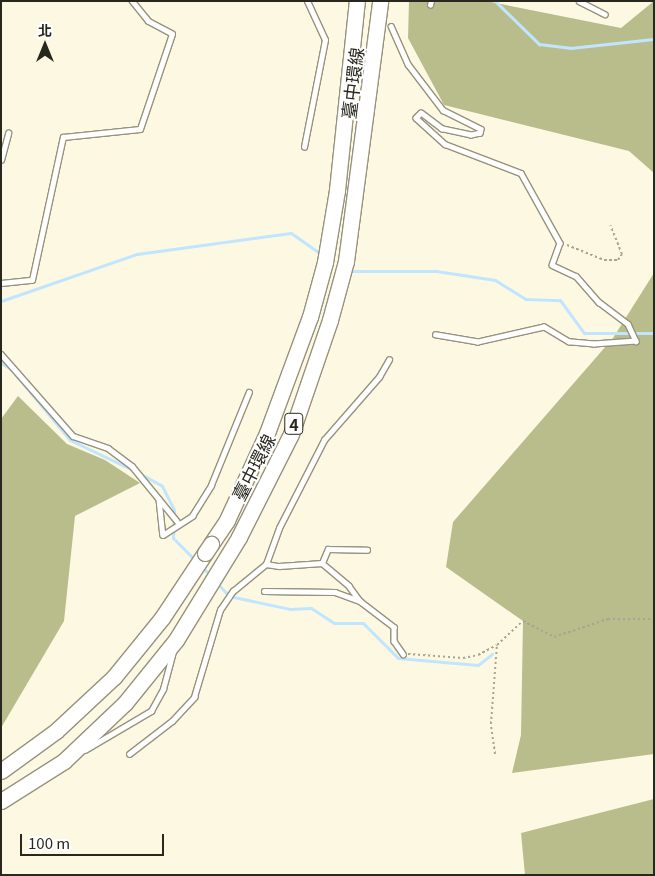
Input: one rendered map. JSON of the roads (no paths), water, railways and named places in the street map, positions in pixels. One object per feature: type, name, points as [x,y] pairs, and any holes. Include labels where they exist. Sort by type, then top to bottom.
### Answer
[{"type":"highway","name":"臺中環線","points":[[1,771],[56,731],[114,677],[162,618],[226,520],[267,433],[310,317],[326,259],[342,152],[357,1]]},
{"type":"highway","name":"臺中環線","points":[[1,801],[64,761],[125,703],[176,640],[217,573],[291,434],[330,320],[344,269],[380,1]]},
{"type":"lane","points":[[1,282],[32,280],[63,137],[140,129],[172,34],[148,21],[132,1]]},
{"type":"lane","points":[[304,147],[325,40],[307,1]]},
{"type":"lane","points":[[579,1],[605,14]]},
{"type":"lane","points":[[391,26],[394,38],[408,64],[443,110],[481,129],[480,134],[471,135],[442,129],[421,113],[416,118],[445,144],[521,173],[560,243],[552,264],[576,276],[599,302],[629,326],[636,341],[594,344],[569,342],[544,327],[478,342],[436,335]]},
{"type":"lane","points":[[1,160],[8,133]]},
{"type":"lane","points":[[1,354],[73,436],[108,448],[132,466],[177,521]]},
{"type":"lane","points":[[129,754],[172,721],[194,697],[220,610],[233,590],[266,564],[279,528],[324,440],[379,377],[389,360]]},
{"type":"lane","points":[[159,499],[163,535],[192,516],[211,485],[249,392]]},
{"type":"lane","points":[[322,563],[328,549],[367,550]]},
{"type":"lane","points":[[266,564],[279,566],[322,563],[349,586],[360,601],[394,627],[394,641],[404,654]]},
{"type":"lane","points":[[264,591],[335,592],[360,601]]},
{"type":"lane","points":[[64,761],[151,711],[163,689],[176,640]]},
{"type":"waterway","points":[[495,1],[539,44],[570,48],[654,39]]},
{"type":"waterway","points":[[1,301],[137,254],[291,233],[321,254]]},
{"type":"waterway","points":[[347,271],[436,271],[495,280],[525,299],[560,300],[584,333],[654,333]]},
{"type":"waterway","points":[[1,363],[11,369],[70,440],[133,470]]},
{"type":"waterway","points":[[139,473],[162,486],[174,510],[173,538],[194,559]]},
{"type":"waterway","points":[[201,566],[210,575]]},
{"type":"waterway","points":[[216,582],[229,596],[290,609],[311,608],[334,623],[363,623],[398,658],[478,665],[492,654]]}]
